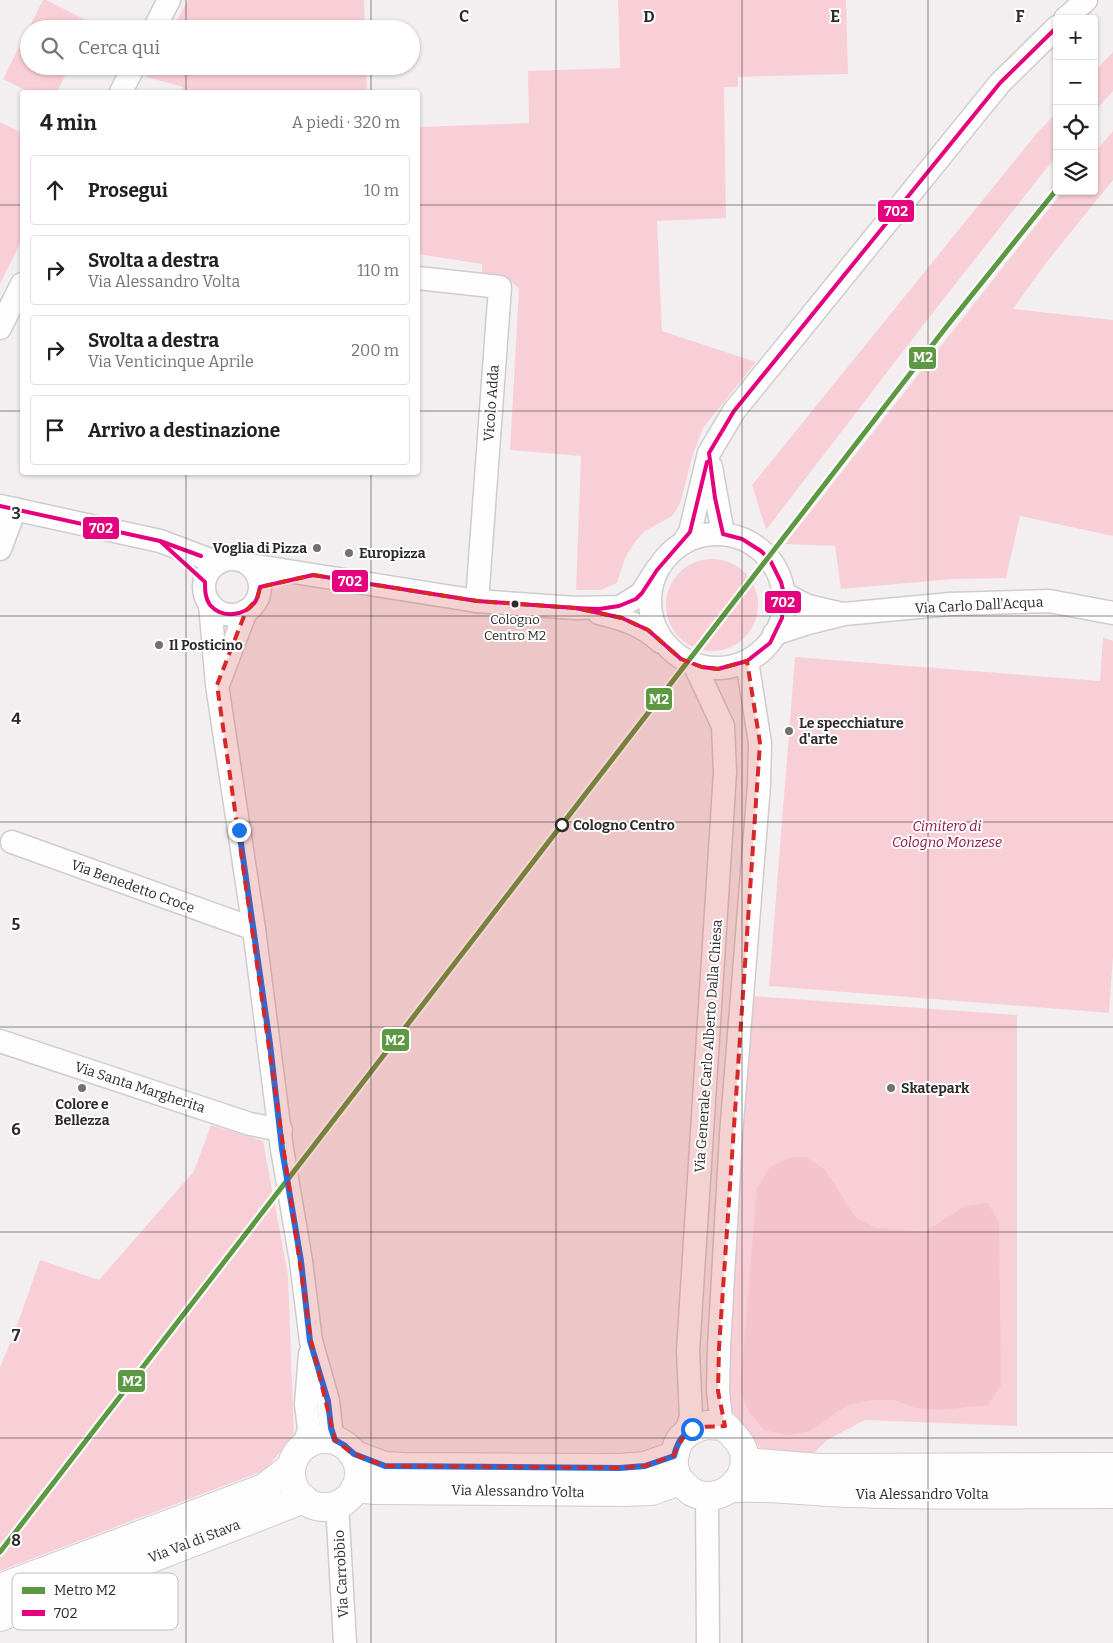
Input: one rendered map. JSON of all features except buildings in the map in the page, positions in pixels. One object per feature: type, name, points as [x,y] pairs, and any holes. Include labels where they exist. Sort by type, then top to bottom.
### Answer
[{"type":"street","points":[[159,20],[169,0]]},
{"type":"street","points":[[1069,15],[1086,0]]},
{"type":"street","points":[[684,542],[690,532],[709,453],[734,411],[994,90],[1053,31]]},
{"type":"street","points":[[122,90],[130,75]]},
{"type":"street","name":"Vicolo Adda","points":[[420,278],[500,287],[477,601]]},
{"type":"street","points":[[0,328],[20,288]]},
{"type":"street","points":[[709,453],[715,498],[723,534]]},
{"type":"street","points":[[0,550],[8,507],[160,541],[218,563]]},
{"type":"street","points":[[250,566],[477,601],[576,608],[620,607],[641,594],[657,568],[676,547],[684,542],[710,534],[723,534],[742,539],[761,551],[770,560],[781,582],[784,594],[782,618],[770,643],[747,661],[718,669],[702,667],[681,659],[648,630],[622,618],[576,608]]},
{"type":"street","points":[[160,541],[205,582]]},
{"type":"street","points":[[217,685],[246,612],[258,600],[260,588],[258,575],[250,566],[233,559],[218,563],[211,569],[205,582],[205,593],[210,604],[214,609],[226,614],[238,615],[246,612]]},
{"type":"street","points":[[657,568],[649,595],[652,621],[668,648]]},
{"type":"street","points":[[260,588],[313,575]]},
{"type":"street","name":"Via Carlo Dall'Acqua","points":[[784,594],[808,606],[844,614]]},
{"type":"street","name":"Via Carlo Dall'Acqua","points":[[774,634],[844,614],[950,604],[1049,601],[1113,613]]},
{"type":"street","points":[[210,604],[217,685],[254,929],[282,1149],[301,1261],[310,1341],[306,1404],[309,1429],[291,1479],[296,1490],[304,1499],[320,1506],[346,1496],[359,1476],[358,1465],[331,1428],[328,1401],[310,1341]]},
{"type":"street","points":[[725,1426],[699,1426],[679,1457],[692,1492],[719,1492],[742,1475],[745,1462],[740,1444],[721,1418],[718,1391],[731,1135],[759,785],[760,743],[747,661]]},
{"type":"street","name":"Via Generale Carlo Alberto Dalla Chiesa","points":[[679,1457],[691,1416],[688,1351],[725,772],[723,726],[694,664]]},
{"type":"street","name":"Via Benedetto Croce","points":[[12,842],[254,929]]},
{"type":"street","name":"Via Santa Margherita","points":[[0,1042],[250,1124],[281,1130]]},
{"type":"street","points":[[298,1457],[314,1441],[324,1439],[344,1447]]},
{"type":"street","name":"Via Alessandro Volta","points":[[344,1447],[385,1466],[403,1467],[620,1468],[645,1466],[679,1457]]},
{"type":"street","name":"Via Val di Stava","points":[[40,1573],[264,1488],[298,1457]]},
{"type":"street","name":"Via Alessandro Volta","points":[[346,1496],[375,1490],[652,1491],[679,1457]]},
{"type":"street","name":"Via Alessandro Volta","points":[[745,1462],[819,1468],[1113,1467]]},
{"type":"street","name":"Via Alessandro Volta","points":[[719,1492],[756,1487],[850,1494],[1113,1494]]},
{"type":"street","points":[[708,1643],[719,1492]]},
{"type":"street","name":"Via Carrobbio","points":[[345,1643],[346,1496]]},
{"type":"street","name":"Via Val di Stava","points":[[113,1573],[304,1499]]},
{"type":"street","name":"Via Val di Stava","points":[[0,1588],[12,1583]]},
{"type":"street","name":"Via Val di Stava","points":[[0,1617],[12,1612]]},
{"type":"highlighted area","points":[[313,575],[477,601],[576,608],[622,618],[648,630],[681,659],[702,667],[718,669],[747,661],[760,743],[719,1348],[718,1391],[725,1426],[699,1427],[685,1434],[673,1456],[645,1466],[620,1468],[385,1466],[353,1454],[335,1440],[311,1341],[217,685],[246,611],[257,599],[260,587]]},
{"type":"green space","points":[[43,0],[46,0],[86,20],[33,20]]},
{"type":"green space","points":[[188,0],[364,0],[365,20],[177,20]]},
{"type":"green space","points":[[618,0],[846,0],[848,74],[738,77],[738,87],[724,87],[726,218],[657,221],[662,331],[756,362],[703,428],[692,457],[681,501],[672,516],[645,531],[635,542],[625,558],[617,583],[601,590],[576,590],[581,456],[510,450],[519,289],[511,281],[482,278],[482,264],[420,254],[420,127],[529,123],[528,71],[620,68]]},
{"type":"green space","points":[[20,45],[20,75],[66,75],[58,90],[25,90],[3,79]]},
{"type":"green space","points":[[1113,52],[1113,91],[1098,108],[1098,105],[1098,68]]},
{"type":"green space","points":[[147,75],[366,75],[367,90],[182,90],[183,87],[146,77]]},
{"type":"green space","points":[[1053,116],[1053,160],[766,530],[752,485],[1037,133]]},
{"type":"green space","points":[[0,122],[20,132],[20,244],[0,284]]},
{"type":"green space","points":[[1113,131],[1113,180],[1046,263],[1013,309],[1113,320],[1113,536],[1020,516],[1006,578],[953,579],[841,589],[835,546],[785,544],[1060,195],[1098,195],[1098,148]]},
{"type":"green space","points":[[703,559],[721,559],[738,566],[751,579],[758,596],[758,614],[751,631],[738,644],[721,651],[703,651],[686,644],[673,631],[666,614],[666,596],[673,579],[686,566]]},
{"type":"green space","name":"Cimitero di Cologno Monzese","points":[[1103,637],[1113,641],[1113,957],[1109,1013],[769,986],[795,657],[1100,681]]},
{"type":"green space","points":[[752,996],[1017,1015],[1017,1426],[865,1420],[827,1440],[811,1456],[763,1450],[745,1436],[731,1420],[726,1398]]},
{"type":"green space","points":[[211,1125],[263,1141],[288,1275],[294,1436],[265,1470],[0,1571],[0,1367],[40,1260],[99,1280],[194,1171]]},
{"type":"shaded area","points":[[791,1157],[806,1157],[825,1170],[856,1218],[876,1228],[925,1232],[965,1206],[988,1203],[999,1223],[1001,1385],[988,1405],[940,1410],[916,1408],[894,1400],[871,1400],[847,1405],[808,1432],[786,1435],[764,1430],[749,1412],[740,1391],[757,1188],[770,1167]]},
{"type":"metro line","name":"M2","points":[[0,1552],[947,326],[1053,194]]},
{"type":"transit line","name":"702","points":[[160,541],[205,582],[206,597],[210,605],[227,614],[240,613],[251,607],[257,599],[260,587],[313,575],[477,601],[576,608],[622,618],[648,630],[681,659],[702,667],[718,669],[747,661],[770,643],[782,618],[784,594],[781,582],[770,560],[761,551],[742,539],[723,534],[715,498],[709,453],[734,411],[1000,83],[1053,31]]},
{"type":"transit line","name":"702","points":[[572,608],[599,609],[619,606],[636,599],[642,593],[657,570],[690,532],[707,462]]},
{"type":"transit line","name":"702","points":[[0,506],[160,541],[201,556]]},
{"type":"place","name":"Voglia di Pizza","points":[[317,548]]},
{"type":"place","name":"Europizza","points":[[349,553]]},
{"type":"place","name":"Cologno Centro M2","points":[[515,604]]},
{"type":"place","name":"Il Posticino","points":[[159,645]]},
{"type":"place","name":"Le specchiature d'arte","points":[[789,731]]},
{"type":"place","name":"Cologno Centro","points":[[562,825]]},
{"type":"place","name":"Colore e Bellezza","points":[[82,1088]]},
{"type":"place","name":"Skatepark","points":[[891,1088]]},
{"type":"route","points":[[239,830],[270,1044],[282,1149],[301,1261],[310,1341],[328,1401],[331,1428],[335,1440],[354,1454],[385,1466],[620,1468],[645,1466],[674,1456],[678,1444],[685,1434],[692,1429]]}]
